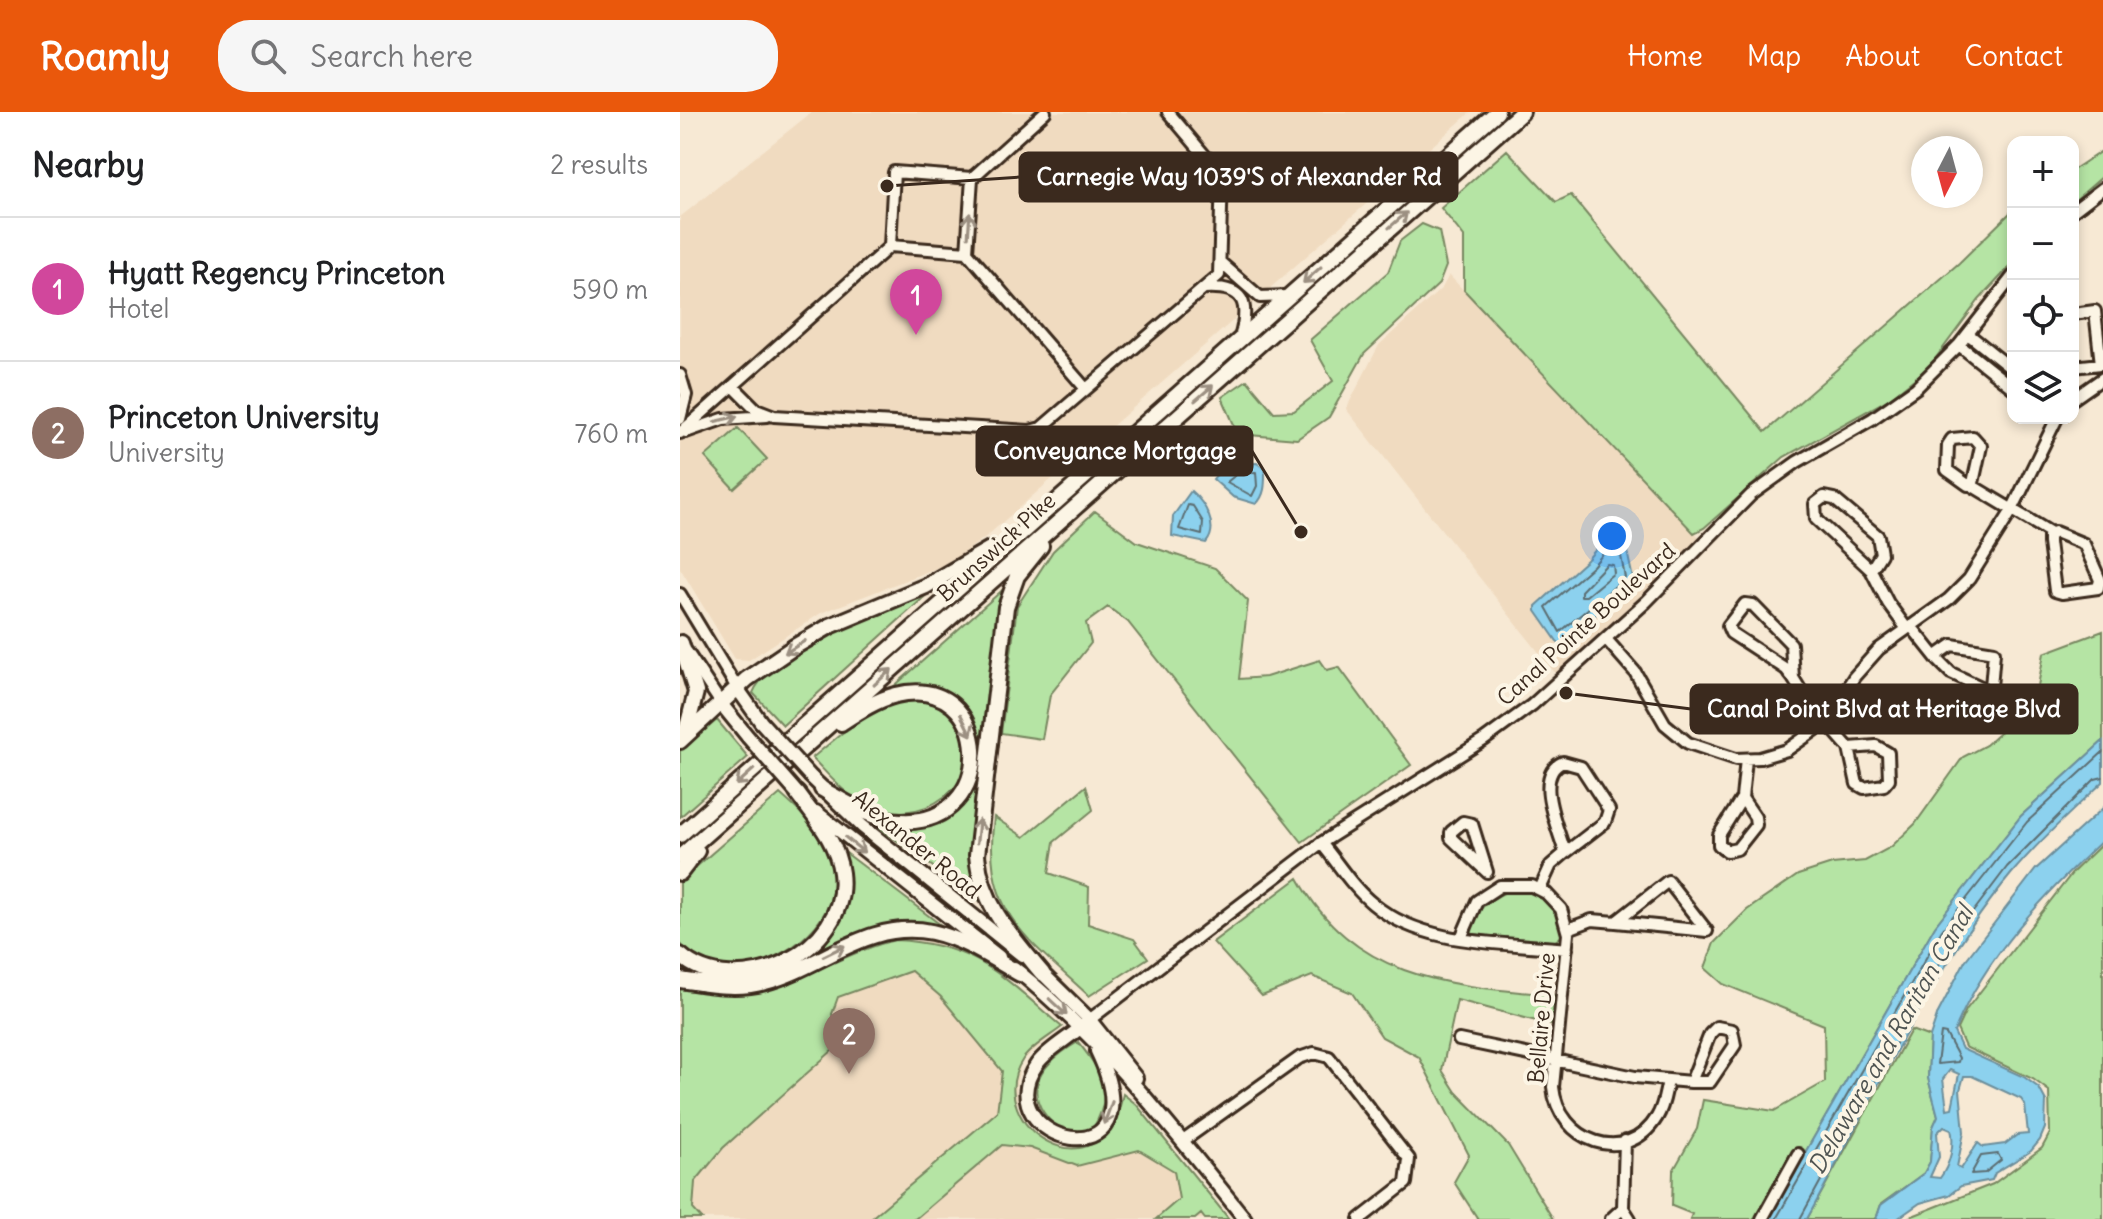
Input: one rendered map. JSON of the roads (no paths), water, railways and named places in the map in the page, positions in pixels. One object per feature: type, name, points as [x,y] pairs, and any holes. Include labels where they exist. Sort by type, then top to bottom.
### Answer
[{"type":"highway","name":"Brunswick Pike","points":[[680,835],[1497,112]]},
{"type":"highway","name":"Brunswick Pike","points":[[680,857],[1522,112]]},
{"type":"highway","points":[[1042,973],[1003,926],[988,899],[979,872],[977,838],[1008,598],[1022,569],[1082,500]]},
{"type":"highway","points":[[682,738],[722,705],[737,688],[818,632],[948,575],[1034,520]]},
{"type":"highway","points":[[681,642],[696,692],[682,738]]},
{"type":"highway","points":[[804,747],[870,705],[907,693],[927,694],[947,702],[965,720],[972,734],[975,759],[969,782],[954,802],[931,817],[912,821],[879,818],[822,789]]},
{"type":"highway","points":[[680,955],[697,968],[715,974],[756,973],[796,955],[829,920],[841,888],[838,857],[825,831],[797,793]]},
{"type":"highway","points":[[680,873],[726,816]]},
{"type":"highway","points":[[680,980],[725,986],[762,983],[865,937],[903,930],[925,931],[954,939],[1020,974]]},
{"type":"main road","name":"Alexander Road","points":[[737,688],[761,722],[822,789],[862,826],[1042,973],[1084,1024],[1092,1041],[1153,1104],[1245,1219]]},
{"type":"main road","name":"Alexander Road","points":[[722,705],[797,793],[858,848],[1084,1024],[1127,1064],[1153,1104]]},
{"type":"main road","points":[[1084,1024],[1041,1060],[1029,1084],[1035,1116],[1060,1137],[1088,1137],[1099,1130],[1110,1116],[1111,1086],[1092,1041]]},
{"type":"street","points":[[967,252],[972,178],[1045,112]]},
{"type":"street","points":[[680,433],[731,417],[774,416],[1030,431],[1041,428],[1219,275],[1222,176],[1168,112]]},
{"type":"street","points":[[680,433],[890,246],[894,172],[972,178]]},
{"type":"street","points":[[2077,208],[2103,188]]},
{"type":"street","points":[[890,246],[967,252],[1086,389]]},
{"type":"street","points":[[1221,263],[1260,297],[1288,296]]},
{"type":"street","name":"Canal Pointe Boulevard","points":[[1084,1024],[1321,843],[1509,723],[1606,639],[1751,495],[1797,462],[1894,404],[1959,345],[2010,280]]},
{"type":"street","points":[[1205,288],[1224,287],[1242,299],[1245,310],[1239,340]]},
{"type":"street","points":[[2079,313],[2095,311],[2102,366],[2079,367]]},
{"type":"street","points":[[1968,334],[2007,365]]},
{"type":"street","points":[[1959,345],[2007,383]]},
{"type":"street","points":[[680,375],[686,395],[680,419]]},
{"type":"street","points":[[2079,395],[2103,378]]},
{"type":"street","points":[[733,386],[756,409],[774,416]]},
{"type":"street","points":[[1606,639],[1635,672],[1655,710],[1676,734],[1703,751],[1746,759],[1787,750],[1825,723],[1865,663],[1949,599],[1969,579],[2011,512],[2052,424]]},
{"type":"street","points":[[1971,485],[1980,442],[1973,437],[1952,439],[1948,445],[1947,470],[2011,512],[2051,533],[2084,544],[2100,580],[2098,588],[2062,593],[2055,591],[2049,561],[2051,533]]},
{"type":"street","points":[[1871,570],[1881,554],[1878,536],[1834,499],[1819,500],[1814,510],[1816,519],[1871,570],[1888,603],[1938,660],[1951,673],[1985,689],[1994,683],[1996,655],[1991,650],[1952,645],[1942,649],[1938,660]]},
{"type":"street","name":"Alexander Road","points":[[680,594],[737,688]]},
{"type":"street","points":[[1793,678],[1793,651],[1788,639],[1753,605],[1743,606],[1728,626],[1731,633],[1786,669],[1825,723],[1849,748],[1860,787],[1887,783],[1890,775],[1885,749],[1849,748]]},
{"type":"street","name":"Alexander Road","points":[[681,642],[722,705]]},
{"type":"street","points":[[1742,798],[1755,817],[1756,825],[1737,849],[1727,851],[1719,845],[1719,835],[1742,798],[1746,759]]},
{"type":"street","points":[[1461,938],[1471,909],[1495,888],[1522,884],[1540,889],[1551,865],[1605,822],[1609,810],[1581,767],[1569,762],[1552,768],[1547,780],[1565,853]]},
{"type":"street","points":[[1487,872],[1451,838],[1451,832],[1463,822],[1472,824],[1495,888]]},
{"type":"street","points":[[1321,843],[1358,889],[1383,912],[1414,928],[1461,938],[1567,949]]},
{"type":"street","points":[[1568,929],[1592,920],[1707,931],[1668,881],[1616,922]]},
{"type":"street","name":"Bellaire Drive","points":[[1540,889],[1561,909],[1568,929],[1554,1099],[1568,1126],[1594,1142],[1625,1141]]},
{"type":"street","points":[[1459,1040],[1555,1063],[1668,1081],[1705,1083],[1714,1078],[1735,1045],[1732,1030],[1721,1026],[1712,1030],[1691,1082]]},
{"type":"street","points":[[1183,1141],[1299,1058],[1314,1053],[1329,1057],[1409,1159],[1409,1175],[1401,1189],[1360,1219]]},
{"type":"street","points":[[1630,1219],[1623,1208],[1625,1141],[1652,1124],[1663,1105],[1668,1081]]},
{"type":"street","points":[[1762,1219],[1798,1154]]},
{"type":"street","points":[[1611,1219],[1623,1208]]},
{"type":"water","points":[[1257,463],[1265,469],[1265,479],[1263,492],[1256,504],[1233,497],[1213,479],[1226,468]]},
{"type":"water","points":[[1191,491],[1209,515],[1211,530],[1206,543],[1172,536],[1173,516]]},
{"type":"water","points":[[1603,541],[1616,541],[1627,551],[1633,579],[1565,644],[1559,644],[1536,611],[1536,606],[1587,560]]},
{"type":"water","name":"Delaware and Raritan Canal","points":[[2103,741],[2103,782],[2012,873],[1954,952],[1902,1040],[1807,1219],[1767,1219],[1935,926],[2021,816]]},
{"type":"water","points":[[2103,808],[2103,840],[2038,905],[1999,952],[1954,1032],[1962,1049],[2024,1077],[2039,1088],[2046,1101],[2045,1128],[2040,1140],[2031,1151],[1995,1173],[1992,1180],[1961,1186],[1949,1195],[1920,1203],[1897,1219],[1876,1219],[1881,1205],[1924,1173],[1930,1162],[1933,1127],[1938,1116],[1928,1078],[1930,1037],[1938,1013],[1965,961],[2036,869]],"holes":[[[1950,1070],[1959,1074],[1952,1108],[1947,1109],[1943,1079]],[[1964,1076],[1972,1076],[2021,1099],[2025,1105],[2028,1134],[2017,1135],[2005,1144],[1983,1147],[1978,1143],[1961,1169],[1957,1167],[1964,1132],[1960,1090]],[[1944,1126],[1951,1129],[1952,1135],[1951,1154],[1940,1178],[1930,1177],[1939,1157],[1937,1133]]]},
{"type":"place","name":"Carnegie Way 1039'S of Alexander Rd","points":[[887,186]]},
{"type":"place","name":"Hyatt Regency Princeton","points":[[916,335]]},
{"type":"place","name":"Conveyance Mortgage","points":[[1301,532]]},
{"type":"place","name":"Canal Point Blvd at Heritage Blvd","points":[[1566,693]]},
{"type":"place","name":"Princeton University","points":[[849,1074]]}]
